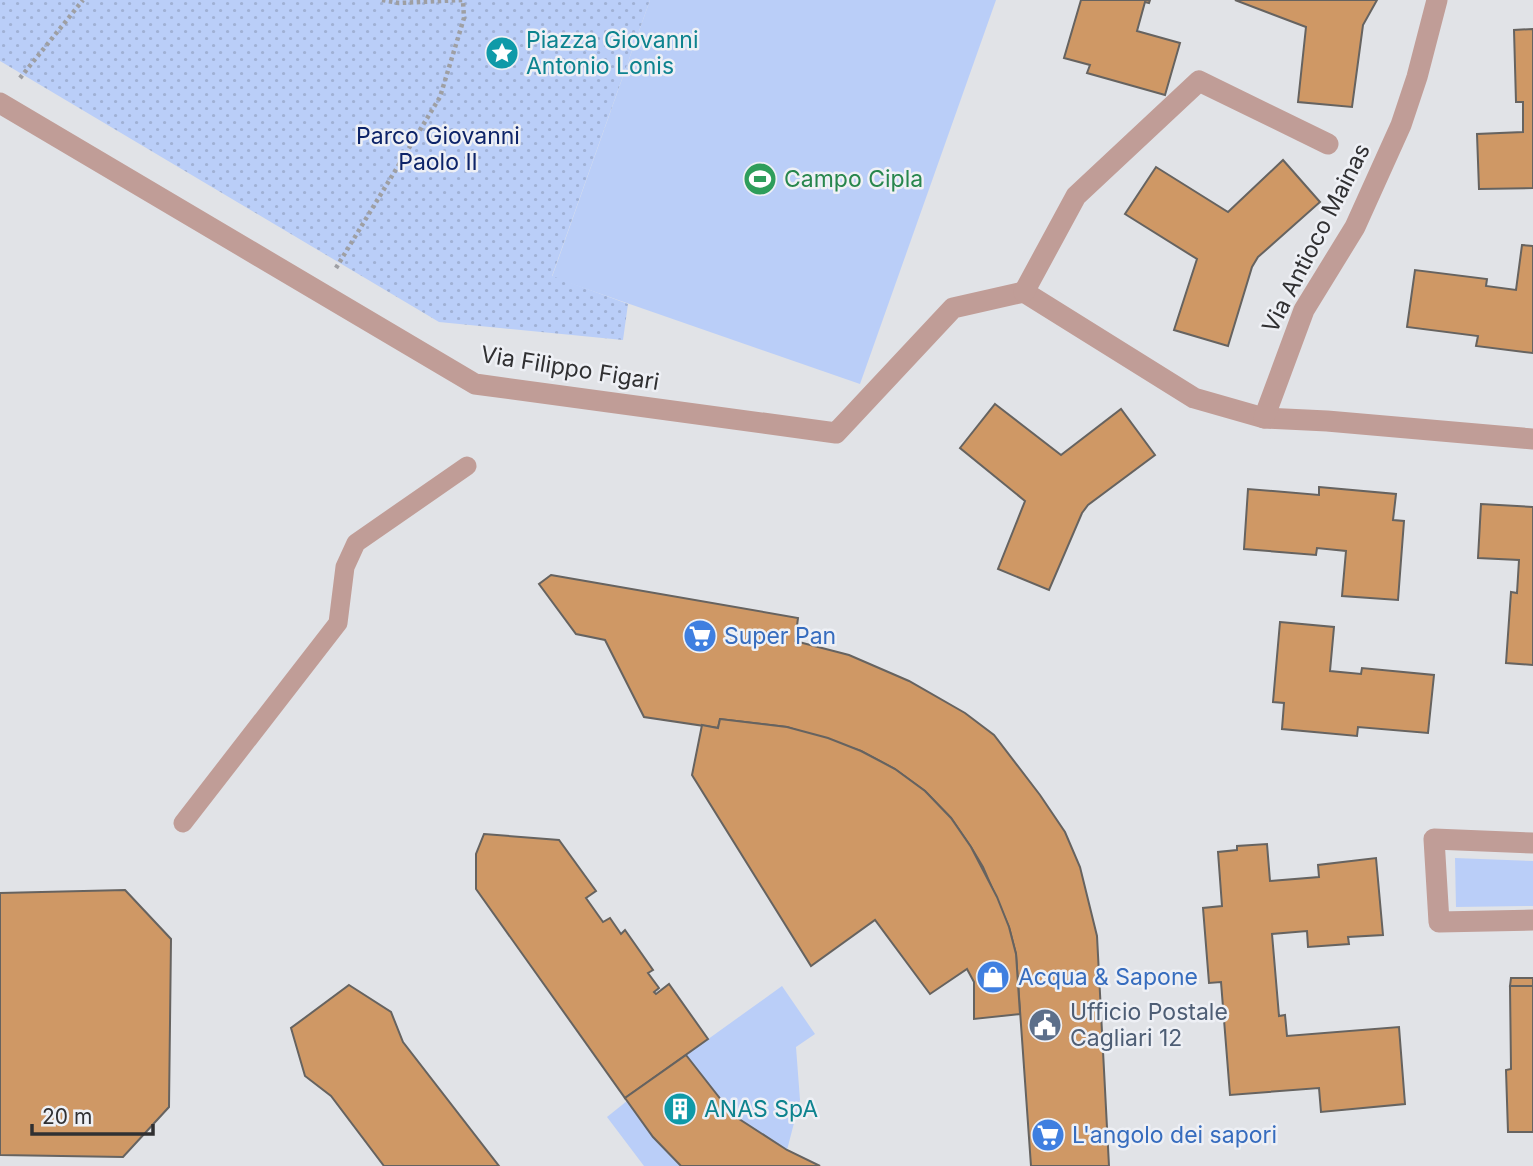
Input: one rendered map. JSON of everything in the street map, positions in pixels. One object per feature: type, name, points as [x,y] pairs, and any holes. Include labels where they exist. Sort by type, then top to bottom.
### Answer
[{"type":"street","name":"Via Antioco Mainas","points":[[1264,418],[1304,310],[1355,227],[1401,125],[1437,0]]},
{"type":"street","name":"Via Antioco Mainas","points":[[1024,292],[1076,196],[1199,81],[1328,144]]},
{"type":"street","name":"Via Filippo Figari","points":[[0,103],[475,383],[836,433],[953,308],[1024,292]]},
{"type":"street","points":[[1024,292],[1194,398],[1264,418],[1533,439]]},
{"type":"street","points":[[1533,843],[1434,839],[1439,922],[1533,920]]},
{"type":"lane","points":[[183,823],[338,623],[345,567],[356,543],[467,466]]},
{"type":"path","points":[[17,82],[83,0]]},
{"type":"path","points":[[330,276],[440,97],[464,18],[463,0],[398,3],[382,0]]},
{"type":"green space","name":"Parco Giovanni Paolo II","points":[[0,0],[650,0],[552,276],[628,304],[623,340],[439,322],[0,61]]},
{"type":"green space","name":"Campo Cipla","points":[[650,0],[996,0],[860,384],[552,277]]},
{"type":"green space","points":[[1455,858],[1533,861],[1533,906],[1456,907]]},
{"type":"green space","points":[[782,986],[815,1034],[796,1047],[800,1100],[787,1150],[733,1115],[686,1055]]},
{"type":"green space","points":[[627,1101],[653,1137],[681,1166],[644,1166],[607,1117]]},
{"type":"building","points":[[1081,0],[1150,0],[1149,3],[1145,2],[1137,31],[1180,43],[1165,95],[1087,73],[1090,65],[1064,58]]},
{"type":"building","points":[[1235,0],[1377,0],[1363,25],[1352,107],[1298,102],[1306,27]]},
{"type":"building","points":[[1533,29],[1533,188],[1479,189],[1477,134],[1523,132],[1523,102],[1516,102],[1514,30]]},
{"type":"building","points":[[1283,160],[1320,202],[1258,257],[1252,267],[1228,346],[1174,330],[1197,259],[1125,214],[1156,167],[1228,212]]},
{"type":"building","points":[[1522,245],[1533,246],[1533,353],[1476,346],[1478,336],[1407,327],[1415,270],[1487,279],[1486,286],[1516,290]]},
{"type":"building","points":[[995,404],[1061,455],[1121,409],[1155,455],[1088,505],[1082,513],[1049,590],[998,569],[1025,501],[960,448]]},
{"type":"building","points":[[1319,487],[1396,494],[1393,520],[1404,521],[1398,600],[1342,596],[1346,551],[1317,548],[1316,555],[1244,549],[1248,489],[1319,495]]},
{"type":"building","points":[[1481,504],[1533,507],[1533,665],[1506,663],[1511,592],[1517,593],[1519,560],[1478,558]]},
{"type":"building","points":[[551,575],[798,618],[795,641],[849,655],[909,681],[965,713],[994,735],[1065,832],[1080,867],[1097,936],[1109,1166],[1031,1166],[1016,954],[1009,927],[983,867],[951,818],[925,791],[895,769],[861,751],[787,727],[720,719],[718,728],[644,717],[605,640],[576,634],[539,584]]},
{"type":"building","points":[[1280,622],[1334,627],[1330,671],[1361,674],[1362,668],[1434,675],[1428,733],[1358,727],[1357,736],[1282,729],[1284,703],[1273,702]]},
{"type":"building","points":[[720,719],[787,727],[828,738],[895,769],[925,791],[951,818],[971,847],[997,897],[1016,954],[1020,1014],[974,1019],[974,982],[967,969],[930,994],[875,920],[811,966],[692,775],[702,725],[718,728]]},
{"type":"building","points":[[484,834],[559,840],[596,891],[586,898],[603,922],[610,918],[621,934],[625,930],[653,970],[648,973],[659,988],[654,992],[656,994],[669,984],[708,1039],[625,1098],[476,889],[476,854]]},
{"type":"building","points":[[1267,844],[1270,881],[1319,877],[1318,865],[1376,858],[1383,935],[1348,937],[1349,944],[1308,947],[1307,931],[1272,934],[1279,1016],[1285,1015],[1287,1036],[1399,1027],[1405,1104],[1321,1112],[1319,1088],[1230,1095],[1221,982],[1209,983],[1203,908],[1222,906],[1218,852],[1237,850],[1237,846]]},
{"type":"building","points":[[125,890],[171,939],[169,1107],[123,1157],[0,1155],[0,893]]},
{"type":"building","points":[[1511,978],[1533,978],[1533,986],[1510,986]]},
{"type":"building","points":[[349,985],[391,1012],[403,1042],[499,1166],[384,1166],[331,1096],[305,1076],[291,1028]]},
{"type":"building","points":[[1510,986],[1533,986],[1533,1132],[1508,1132],[1506,1070],[1511,1069]]},
{"type":"building","name":"ANAS SpA","points":[[686,1055],[733,1115],[787,1150],[820,1166],[681,1166],[653,1137],[625,1098]]},
{"type":"place","name":"Piazza Giovanni Antonio Lonis","points":[[502,53]]},
{"type":"place","name":"Campo Cipla","points":[[760,179]]},
{"type":"place","name":"Super Pan","points":[[700,636]]},
{"type":"place","name":"Acqua & Sapone","points":[[993,977]]},
{"type":"place","name":"Ufficio Postale Cagliari 12","points":[[1045,1025]]},
{"type":"place","name":"ANAS SpA","points":[[680,1109]]},
{"type":"place","name":"L'angolo dei sapori","points":[[1048,1135]]}]
